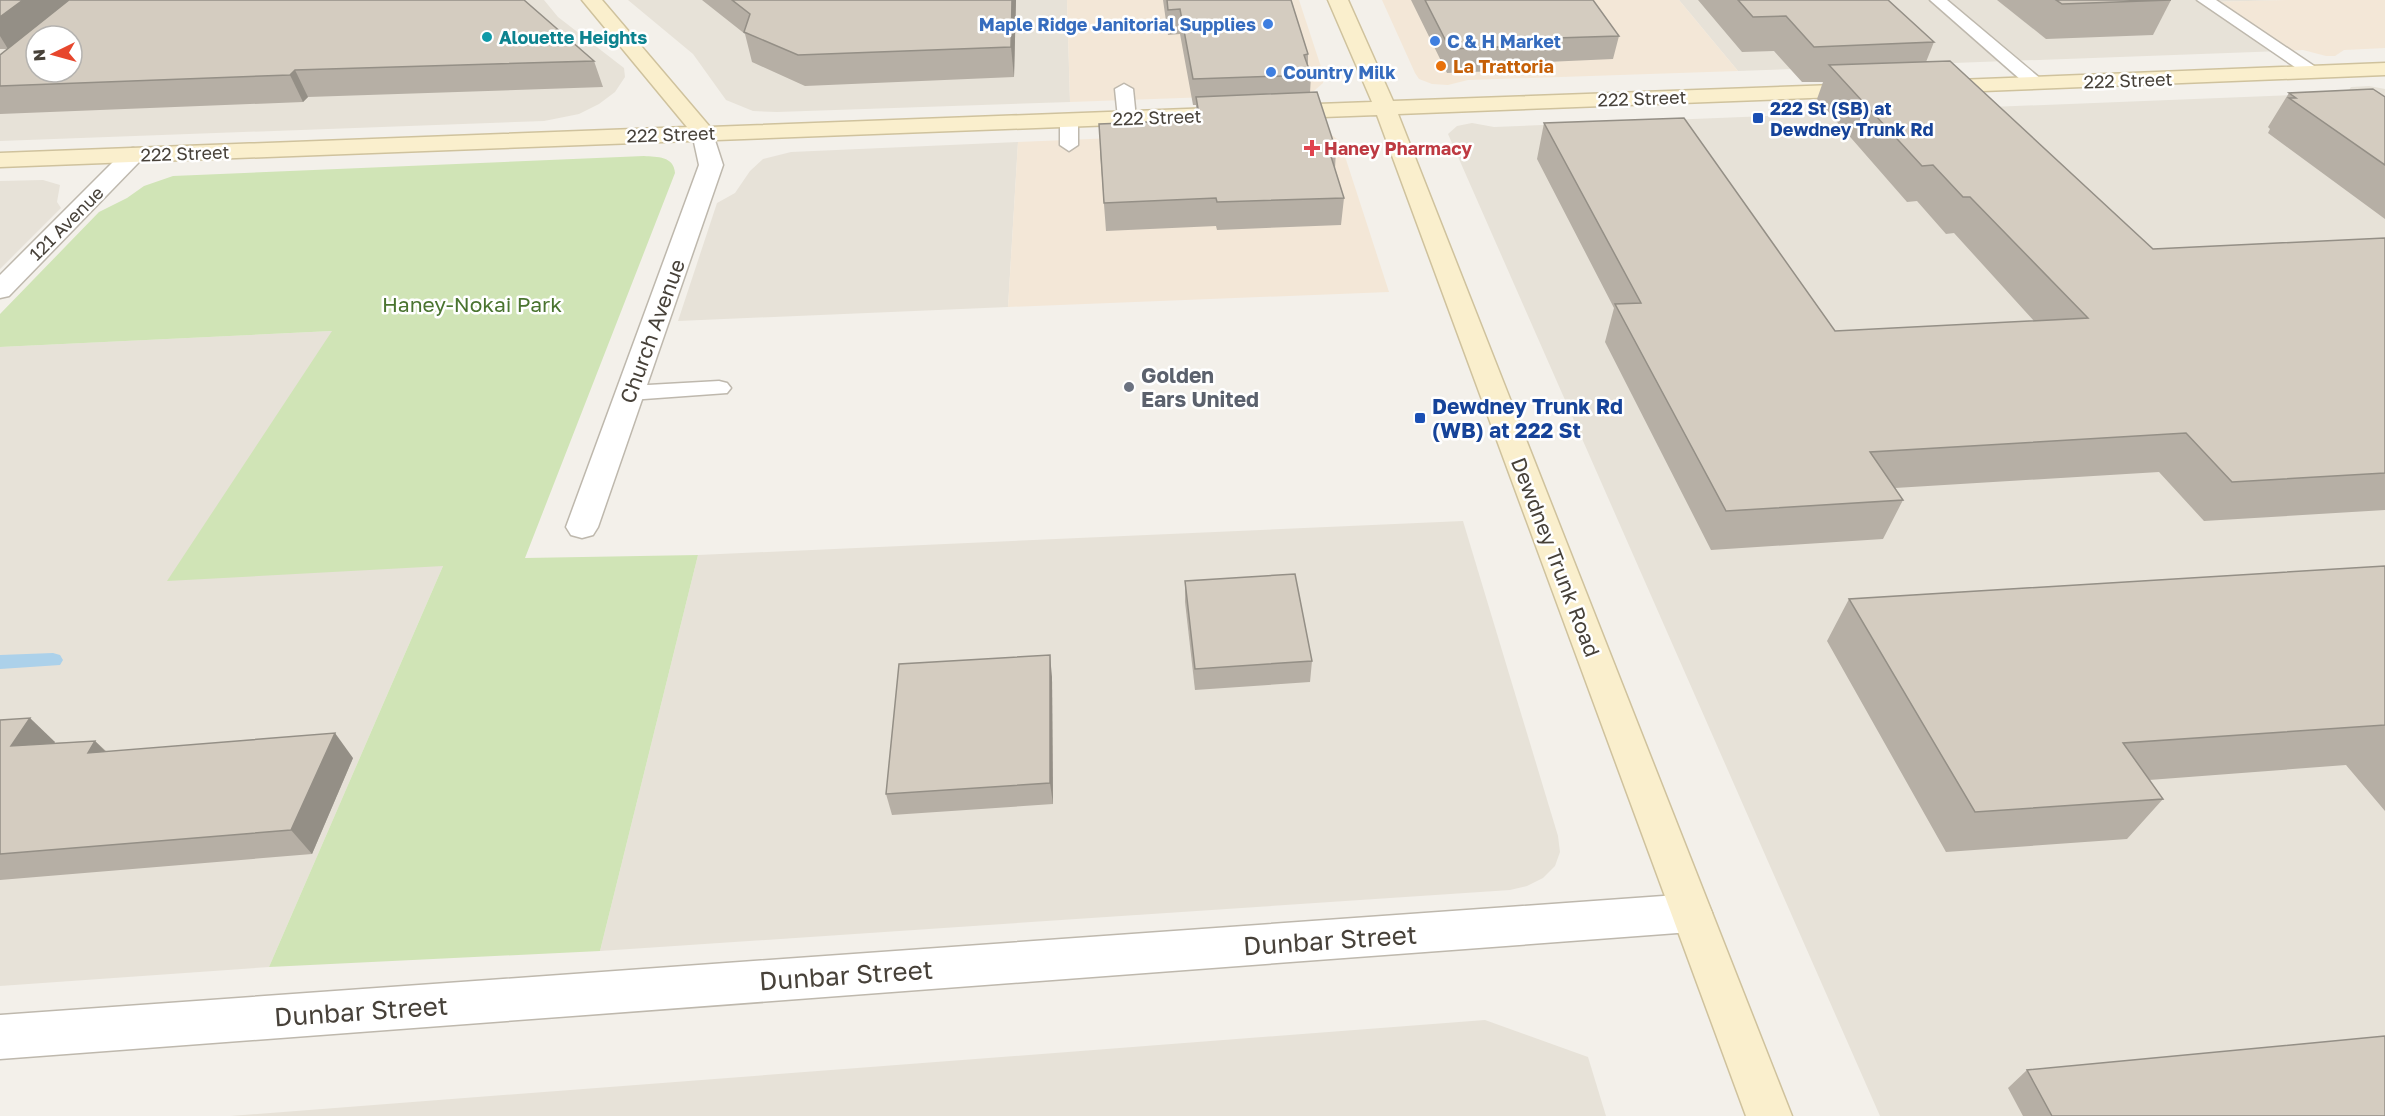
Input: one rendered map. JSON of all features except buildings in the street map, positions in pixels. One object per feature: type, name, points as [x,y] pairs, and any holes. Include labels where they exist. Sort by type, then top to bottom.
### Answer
[{"type":"main road","points":[[592,0],[703,133]]},
{"type":"main road","name":"Dewdney Trunk Road","points":[[1338,0],[1384,108],[1769,1116]]},
{"type":"main road","name":"222 Street","points":[[1917,88],[2385,69]]},
{"type":"main road","name":"222 Street","points":[[0,160],[1881,89]]},
{"type":"street","name":"Church Avenue","points":[[582,527],[711,165],[703,133]]},
{"type":"street","name":"121 Avenue","points":[[0,290],[133,155]]},
{"type":"street","name":"Dunbar Street","points":[[0,1037],[1691,913]]},
{"type":"lane","points":[[1938,0],[2035,83]]},
{"type":"lane","points":[[2205,0],[2314,72]]},
{"type":"lane","points":[[1124,89],[1127,118]]},
{"type":"lane","points":[[1069,120],[1069,146]]},
{"type":"lane","points":[[630,393],[719,388]]},
{"type":"shaded area","points":[[0,0],[544,0],[558,17],[624,68],[625,77],[615,92],[599,104],[579,114],[544,121],[0,141]]},
{"type":"shaded area","points":[[628,0],[1067,0],[1070,102],[753,111],[726,100],[693,54]]},
{"type":"shaded area","points":[[1067,0],[1299,0],[1324,76],[1323,83],[1314,91],[1296,94],[1070,102]]},
{"type":"shaded area","points":[[1382,0],[1679,0],[1738,71],[1468,80],[1448,85],[1432,84],[1419,79],[1415,73]]},
{"type":"shaded area","points":[[1679,0],[2286,0],[2210,2],[2282,51],[1738,71]]},
{"type":"shaded area","points":[[2385,0],[2385,48],[2344,50],[2335,56],[2303,50],[2282,51],[2209,2]]},
{"type":"shaded area","points":[[2369,86],[2385,89],[2385,1116],[1880,1116],[1448,134],[1457,126],[1472,123],[1494,127],[2347,93],[2351,87]]},
{"type":"shaded area","points":[[1311,130],[1330,134],[1340,141],[1389,292],[1008,307],[1018,142]]},
{"type":"shaded area","points":[[1018,142],[1008,307],[678,321],[717,203],[735,193],[750,171],[763,159],[791,152]]},
{"type":"shaded area","points":[[43,180],[60,185],[57,202],[61,208],[0,269],[0,181]]},
{"type":"shaded area","points":[[333,331],[443,566],[269,967],[0,986],[0,347]]},
{"type":"shaded area","points":[[1463,521],[1558,836],[1560,852],[1555,866],[1543,878],[1527,886],[1510,890],[600,951],[698,555]]},
{"type":"shaded area","points":[[1485,1020],[1588,1057],[1606,1116],[230,1116]]},
{"type":"green space","name":"Haney-Nokai Park","points":[[644,156],[668,160],[672,163],[675,173],[525,558],[698,555],[600,951],[269,967],[443,566],[167,581],[332,331],[0,347],[0,314],[99,212],[127,198],[144,186],[173,176]]},
{"type":"waterway","points":[[0,662],[53,660]]},
{"type":"place","name":"Maple Ridge Janitorial Supplies","points":[[1268,24]]},
{"type":"place","name":"Alouette Heights","points":[[487,37]]},
{"type":"place","name":"C & H Market","points":[[1435,41]]},
{"type":"place","name":"La Trattoria","points":[[1441,66]]},
{"type":"place","name":"Country Milk","points":[[1271,72]]},
{"type":"place","name":"222 St (SB) at Dewdney Trunk Rd","points":[[1758,118]]},
{"type":"place","name":"Haney Pharmacy","points":[[1312,148]]},
{"type":"place","name":"Golden Ears United","points":[[1129,387]]},
{"type":"place","name":"Dewdney Trunk Rd (WB) at 222 St","points":[[1420,418]]}]
